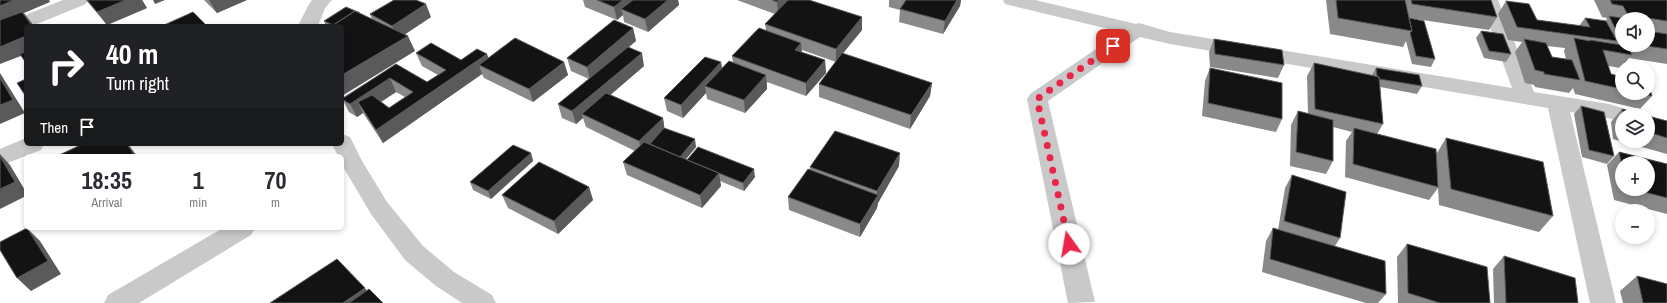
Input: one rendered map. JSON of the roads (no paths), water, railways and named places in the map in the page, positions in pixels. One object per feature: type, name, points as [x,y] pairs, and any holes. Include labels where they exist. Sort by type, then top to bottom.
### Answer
[{"type":"street","points":[[0,32],[79,0]]},
{"type":"street","points":[[309,24],[317,6],[323,0]]},
{"type":"street","points":[[1012,0],[1139,29],[1170,38],[1615,113]]},
{"type":"street","points":[[1490,0],[1526,97]]},
{"type":"street","points":[[1081,303],[1037,99],[1139,29]]},
{"type":"street","points":[[1557,103],[1603,303]]},
{"type":"street","points":[[0,158],[28,146]]},
{"type":"street","points":[[343,146],[347,166],[414,253],[445,279],[482,303]]},
{"type":"street","points":[[117,303],[240,230]]}]
